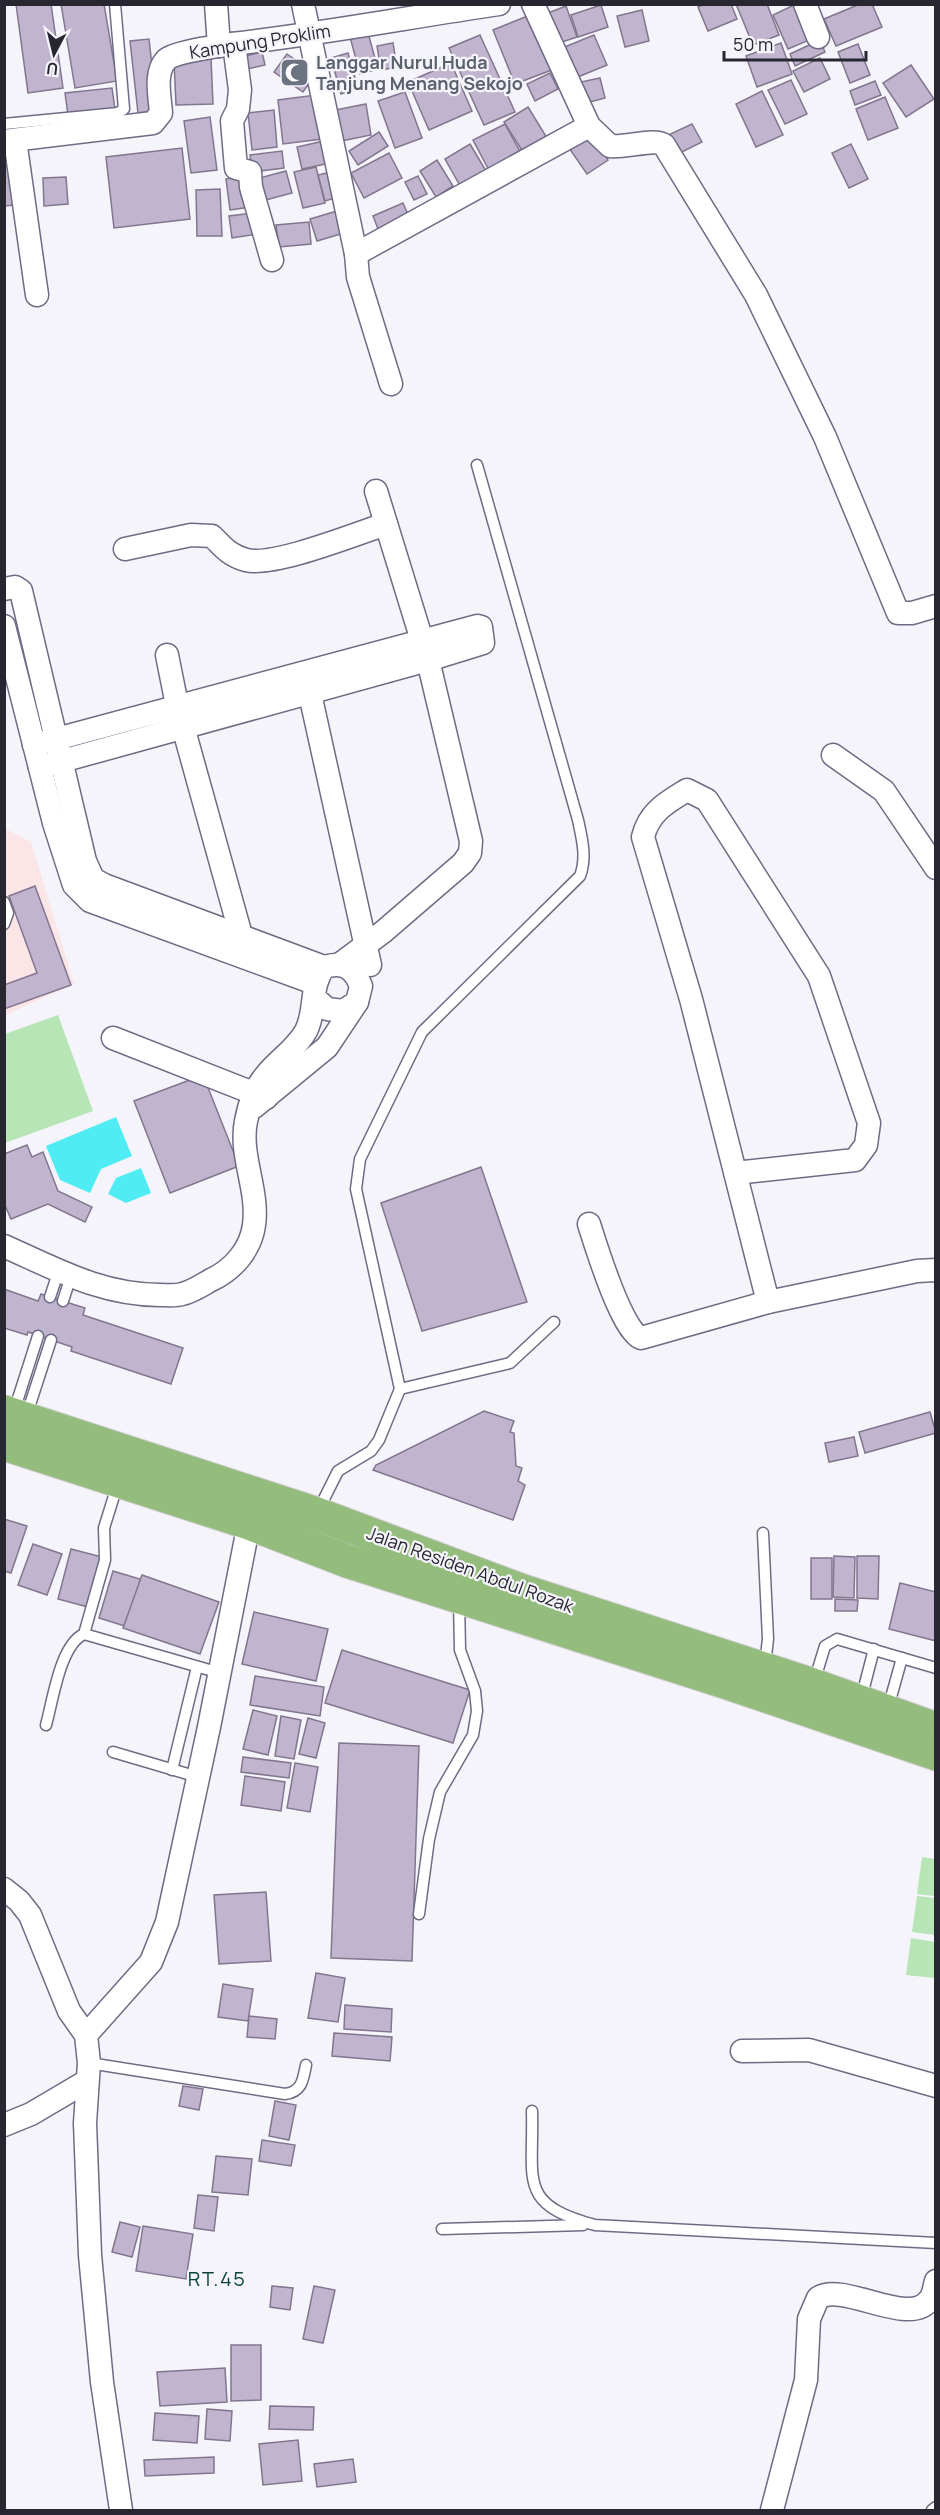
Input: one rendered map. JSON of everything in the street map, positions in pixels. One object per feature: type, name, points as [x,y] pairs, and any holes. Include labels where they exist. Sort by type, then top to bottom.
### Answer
[{"type":"highway","name":"Jalan Residen Abdul Rozak","points":[[12,1422],[119,1481],[249,1523],[347,1561],[725,1682],[936,1754]]},
{"type":"highway","name":"Jalan Residen Abdul Rozak","points":[[12,1422],[317,1514],[523,1591],[813,1685],[936,1728]]},
{"type":"street","points":[[216,4],[240,90],[238,109],[232,122],[236,168],[250,172],[272,260]]},
{"type":"street","points":[[303,4],[356,254],[358,276],[391,384]]},
{"type":"street","name":"Kampung Proklim","points":[[8,135],[153,123],[161,113],[159,79],[163,65],[168,58],[226,45],[311,34],[454,8],[499,4]]},
{"type":"street","points":[[533,4],[589,126],[610,146],[633,147],[653,141],[664,145],[756,295],[825,438],[893,606],[901,615],[936,606]]},
{"type":"street","points":[[805,4],[819,37]]},
{"type":"street","points":[[356,254],[589,126]]},
{"type":"street","points":[[8,135],[37,295]]},
{"type":"street","points":[[4,1246],[118,1293],[182,1295],[217,1278],[233,1266],[249,1244],[254,1226],[255,1206],[245,1143],[265,1075],[300,1040],[310,1022],[323,978],[372,947],[463,863],[470,853],[471,842],[425,651],[375,491]]},
{"type":"street","points":[[125,549],[191,535],[212,536],[230,554],[248,561],[268,559],[386,524]]},
{"type":"street","points":[[4,589],[15,587],[21,591],[63,760],[85,861],[86,885]]},
{"type":"street","points":[[4,626],[54,823],[86,885]]},
{"type":"street","points":[[37,756],[63,760],[310,694],[425,651]]},
{"type":"street","points":[[37,756],[58,738],[177,705],[425,651]]},
{"type":"street","points":[[167,655],[177,705],[242,939]]},
{"type":"street","points":[[256,1101],[327,1047],[359,994],[372,947],[310,694]]},
{"type":"street","points":[[833,755],[884,791],[936,868]]},
{"type":"street","points":[[735,1173],[855,1160],[866,1145],[869,1123],[819,976],[707,800],[687,790],[660,807],[647,820],[643,837],[691,999],[735,1173],[768,1302]]},
{"type":"street","points":[[86,885],[104,885],[156,914],[323,978],[354,972],[359,994]]},
{"type":"street","points":[[156,914],[242,939],[323,978]]},
{"type":"street","points":[[323,978],[327,1009],[343,1011],[359,994]]},
{"type":"street","points":[[113,1038],[256,1101]]},
{"type":"street","points":[[589,1224],[612,1290],[635,1336],[641,1338],[768,1302],[918,1271],[936,1270]]},
{"type":"street","points":[[86,2035],[151,1962],[166,1922],[194,1776],[206,1670],[249,1523]]},
{"type":"street","points":[[4,1889],[19,1901],[30,1915],[69,2011],[86,2035],[88,2072],[85,2123],[90,2255],[102,2382],[121,2511]]},
{"type":"street","points":[[742,2051],[809,2050],[936,2086]]},
{"type":"street","points":[[4,2126],[30,2114],[88,2072]]},
{"type":"street","points":[[772,2511],[806,2380],[809,2319],[815,2302],[830,2293],[883,2305],[915,2307],[926,2304],[932,2298],[936,2281]]},
{"type":"lane","points":[[8,135],[118,113],[124,109],[115,4]]},
{"type":"lane","points":[[317,1514],[338,1471],[371,1451],[379,1440],[400,1389],[356,1189],[360,1159],[422,1032],[580,876],[583,867],[583,846],[578,820],[477,465]]},
{"type":"lane","points":[[4,902],[8,913],[4,924]]},
{"type":"lane","points":[[50,1297],[65,1273]]},
{"type":"lane","points":[[63,1301],[65,1273]]},
{"type":"lane","points":[[400,1389],[510,1363],[554,1322]]},
{"type":"lane","points":[[12,1422],[38,1336]]},
{"type":"lane","points":[[12,1422],[51,1340]]},
{"type":"lane","points":[[84,1634],[105,1560],[104,1528],[119,1481]]},
{"type":"lane","points":[[763,1533],[768,1639],[764,1671]]},
{"type":"lane","points":[[419,1914],[429,1839],[440,1792],[473,1735],[477,1711],[475,1691],[460,1650],[459,1596]]},
{"type":"lane","points":[[46,1725],[66,1654],[78,1637],[84,1634],[206,1670],[172,1770]]},
{"type":"lane","points":[[813,1685],[825,1646],[837,1639],[936,1668]]},
{"type":"lane","points":[[874,1649],[874,1707]]},
{"type":"lane","points":[[874,1707],[902,1658]]},
{"type":"lane","points":[[113,1752],[194,1776]]},
{"type":"lane","points":[[88,2072],[285,2094],[292,2093],[301,2086],[306,2065]]},
{"type":"lane","points":[[532,2111],[536,2193],[555,2212],[595,2225]]},
{"type":"lane","points":[[442,2229],[595,2225],[936,2243]]},
{"type":"lane","points":[[932,2511],[936,2507]]},
{"type":"shaded area","points":[[4,828],[31,842],[74,984],[5,1015]]},
{"type":"green space","points":[[58,1015],[93,1111],[5,1143],[5,1034]]},
{"type":"green space","points":[[922,1857],[935,1859],[935,1896],[917,1894]]},
{"type":"green space","points":[[917,1896],[935,1898],[935,1935],[912,1932]]},
{"type":"green space","points":[[911,1938],[935,1942],[935,1978],[906,1975]]},
{"type":"water","points":[[116,1117],[132,1156],[101,1169],[90,1193],[60,1180],[46,1146]]},
{"type":"water","points":[[141,1168],[151,1193],[126,1203],[108,1194],[116,1178]]},
{"type":"building","points":[[16,4],[51,4],[63,88],[28,93]]},
{"type":"building","points":[[61,4],[104,4],[117,81],[75,88]]},
{"type":"building","points":[[704,4],[731,4],[737,19],[708,31],[698,7]]},
{"type":"building","points":[[736,4],[767,4],[779,35],[753,45]]},
{"type":"building","points":[[796,4],[814,38],[788,49],[773,15]]},
{"type":"building","points":[[860,4],[872,4],[882,27],[836,46],[824,19]]},
{"type":"building","points":[[601,5],[608,27],[578,37],[571,15]]},
{"type":"building","points":[[566,6],[577,37],[559,43],[548,13]]},
{"type":"building","points":[[642,10],[649,41],[625,47],[617,16]]},
{"type":"building","points":[[535,13],[557,68],[515,84],[493,30]]},
{"type":"building","points":[[368,33],[378,69],[360,74],[350,37]]},
{"type":"building","points":[[480,35],[515,112],[484,125],[449,48]]},
{"type":"building","points":[[594,35],[607,65],[568,81],[555,51]]},
{"type":"building","points":[[149,39],[157,111],[138,113],[130,41]]},
{"type":"building","points":[[820,40],[825,52],[795,66],[790,54]]},
{"type":"building","points":[[393,43],[397,67],[381,70],[377,46]]},
{"type":"building","points":[[781,43],[792,74],[757,87],[746,56]]},
{"type":"building","points":[[858,44],[870,75],[850,83],[838,52]]},
{"type":"building","points":[[262,52],[265,65],[239,71],[236,58]]},
{"type":"building","points":[[348,53],[358,88],[341,94],[331,58]]},
{"type":"building","name":"Langgar Nurul Huda Tanjung Menang Sekojo","points":[[287,54],[316,74],[303,92],[274,72]]},
{"type":"building","points":[[211,58],[213,104],[176,105],[174,60]]},
{"type":"building","points":[[820,58],[830,79],[804,92],[793,71]]},
{"type":"building","points":[[451,63],[472,111],[429,130],[408,82]]},
{"type":"building","points":[[911,65],[934,99],[906,117],[883,83]]},
{"type":"building","points":[[550,73],[558,89],[535,101],[527,84]]},
{"type":"building","points":[[600,78],[605,98],[586,103],[581,82]]},
{"type":"building","points":[[791,80],[807,114],[785,124],[768,90]]},
{"type":"building","points":[[875,81],[881,95],[855,105],[850,91]]},
{"type":"building","points":[[112,88],[115,109],[68,115],[65,93]]},
{"type":"building","points":[[762,91],[783,135],[756,147],[736,104]]},
{"type":"building","points":[[405,92],[422,138],[395,148],[378,101]]},
{"type":"building","points":[[316,95],[322,139],[283,144],[278,100]]},
{"type":"building","points":[[885,97],[898,128],[868,140],[856,109]]},
{"type":"building","points":[[366,104],[371,135],[341,141],[335,110]]},
{"type":"building","points":[[528,107],[547,138],[523,152],[504,122]]},
{"type":"building","points":[[274,110],[277,147],[252,150],[248,113]]},
{"type":"building","points":[[210,117],[217,170],[191,173],[184,121]]},
{"type":"building","points":[[505,124],[523,157],[491,174],[473,140]]},
{"type":"building","points":[[692,124],[702,142],[674,156],[664,137]]},
{"type":"building","points":[[379,132],[388,146],[358,165],[349,151]]},
{"type":"building","points":[[590,133],[608,160],[587,174],[569,148]]},
{"type":"building","points":[[324,141],[330,163],[302,169],[297,147]]},
{"type":"building","points":[[470,144],[489,176],[463,191],[445,159]]},
{"type":"building","points":[[851,144],[868,179],[849,188],[832,153]]},
{"type":"building","points":[[182,148],[190,219],[114,228],[106,157]]},
{"type":"building","points":[[282,151],[284,168],[252,172],[250,155]]},
{"type":"building","points":[[389,153],[402,178],[364,198],[351,173]]},
{"type":"building","points":[[13,158],[15,205],[4,206],[4,159]]},
{"type":"building","points":[[437,160],[453,186],[436,197],[420,171]]},
{"type":"building","points":[[316,167],[325,203],[303,208],[294,172]]},
{"type":"building","points":[[286,171],[292,193],[258,202],[252,180]]},
{"type":"building","points":[[331,172],[338,197],[325,201],[318,175]]},
{"type":"building","points":[[247,176],[251,207],[230,210],[226,179]]},
{"type":"building","points":[[418,176],[427,194],[414,200],[405,182]]},
{"type":"building","points":[[66,177],[68,204],[44,206],[43,178]]},
{"type":"building","points":[[220,189],[222,236],[197,236],[196,190]]},
{"type":"building","points":[[403,203],[411,221],[380,234],[373,216]]},
{"type":"building","points":[[337,211],[344,233],[317,241],[310,219]]},
{"type":"building","points":[[253,213],[257,234],[232,238],[229,216]]},
{"type":"building","points":[[309,222],[311,244],[279,247],[276,225]]},
{"type":"building","points":[[35,886],[71,985],[4,1009],[4,985],[37,973],[9,896]]},
{"type":"building","points":[[203,1075],[239,1166],[170,1193],[134,1101]]},
{"type":"building","points":[[27,1145],[32,1157],[43,1152],[58,1191],[92,1207],[85,1222],[48,1204],[11,1219],[4,1203],[4,1154]]},
{"type":"building","points":[[481,1167],[527,1302],[422,1331],[381,1203]]},
{"type":"building","points":[[4,1289],[38,1301],[41,1294],[85,1308],[83,1315],[183,1348],[171,1384],[71,1351],[72,1347],[28,1332],[27,1335],[4,1328]]},
{"type":"building","points":[[484,1411],[514,1421],[510,1432],[514,1433],[516,1466],[522,1468],[518,1481],[525,1485],[513,1520],[373,1470],[376,1465]]},
{"type":"building","points":[[930,1412],[936,1433],[865,1453],[859,1432]]},
{"type":"building","points":[[854,1437],[858,1456],[829,1462],[825,1443]]},
{"type":"building","points":[[4,1519],[27,1526],[11,1573],[4,1571]]},
{"type":"building","points":[[33,1544],[62,1554],[47,1595],[18,1585]]},
{"type":"building","points":[[71,1549],[102,1557],[88,1607],[58,1599]]},
{"type":"building","points":[[834,1556],[855,1557],[854,1598],[833,1597]]},
{"type":"building","points":[[857,1556],[879,1556],[878,1599],[857,1598]]},
{"type":"building","points":[[811,1558],[832,1558],[832,1599],[811,1599]]},
{"type":"building","points":[[113,1571],[143,1580],[128,1627],[99,1618]]},
{"type":"building","points":[[142,1575],[219,1602],[200,1654],[123,1628]]},
{"type":"building","points":[[900,1583],[936,1592],[936,1641],[889,1629]]},
{"type":"building","points":[[835,1599],[858,1600],[857,1611],[835,1611]]},
{"type":"building","points":[[254,1612],[328,1629],[316,1681],[242,1664]]},
{"type":"building","points":[[342,1650],[470,1690],[453,1743],[325,1703]]},
{"type":"building","points":[[255,1676],[324,1687],[320,1716],[250,1705]]},
{"type":"building","points":[[253,1710],[277,1716],[268,1755],[243,1749]]},
{"type":"building","points":[[281,1716],[301,1720],[294,1759],[275,1756]]},
{"type":"building","points":[[308,1718],[325,1723],[316,1758],[299,1754]]},
{"type":"building","points":[[339,1743],[419,1746],[412,1961],[331,1958]]},
{"type":"building","points":[[243,1757],[291,1763],[289,1778],[241,1772]]},
{"type":"building","points":[[295,1763],[318,1767],[310,1812],[287,1808]]},
{"type":"building","points":[[245,1776],[285,1782],[281,1811],[241,1805]]},
{"type":"building","points":[[266,1892],[271,1961],[219,1964],[214,1895]]},
{"type":"building","points":[[316,1973],[345,1978],[338,2022],[308,2018]]},
{"type":"building","points":[[223,1984],[253,1989],[248,2021],[218,2017]]},
{"type":"building","points":[[345,2005],[392,2009],[391,2032],[344,2029]]},
{"type":"building","points":[[249,2016],[277,2019],[275,2039],[247,2037]]},
{"type":"building","points":[[334,2033],[392,2037],[390,2061],[332,2056]]},
{"type":"building","points":[[183,2086],[203,2089],[199,2110],[179,2106]]},
{"type":"building","points":[[275,2101],[296,2105],[289,2140],[269,2136]]},
{"type":"building","points":[[262,2140],[295,2145],[291,2166],[259,2161]]},
{"type":"building","points":[[216,2156],[252,2159],[248,2195],[212,2192]]},
{"type":"building","points":[[198,2195],[218,2197],[214,2231],[194,2228]]},
{"type":"building","points":[[120,2222],[140,2227],[132,2257],[112,2252]]},
{"type":"building","points":[[143,2226],[193,2234],[186,2279],[136,2271]]},
{"type":"building","points":[[272,2286],[293,2288],[290,2310],[270,2307]]},
{"type":"building","points":[[314,2286],[335,2290],[323,2343],[303,2339]]},
{"type":"building","points":[[231,2345],[261,2345],[261,2400],[231,2401]]},
{"type":"building","points":[[225,2368],[227,2402],[160,2406],[157,2372]]},
{"type":"building","points":[[270,2406],[314,2407],[313,2430],[269,2429]]},
{"type":"building","points":[[207,2409],[232,2411],[230,2441],[205,2439]]},
{"type":"building","points":[[155,2413],[199,2416],[197,2443],[153,2440]]},
{"type":"building","points":[[298,2440],[302,2481],[263,2485],[259,2444]]},
{"type":"building","points":[[214,2457],[214,2473],[145,2476],[144,2460]]},
{"type":"building","points":[[353,2459],[356,2482],[317,2487],[314,2464]]},
{"type":"place","name":"Langgar Nurul Huda Tanjung Menang Sekojo","points":[[295,73]]},
{"type":"district","name":"RT.45","points":[[217,2279]]}]
